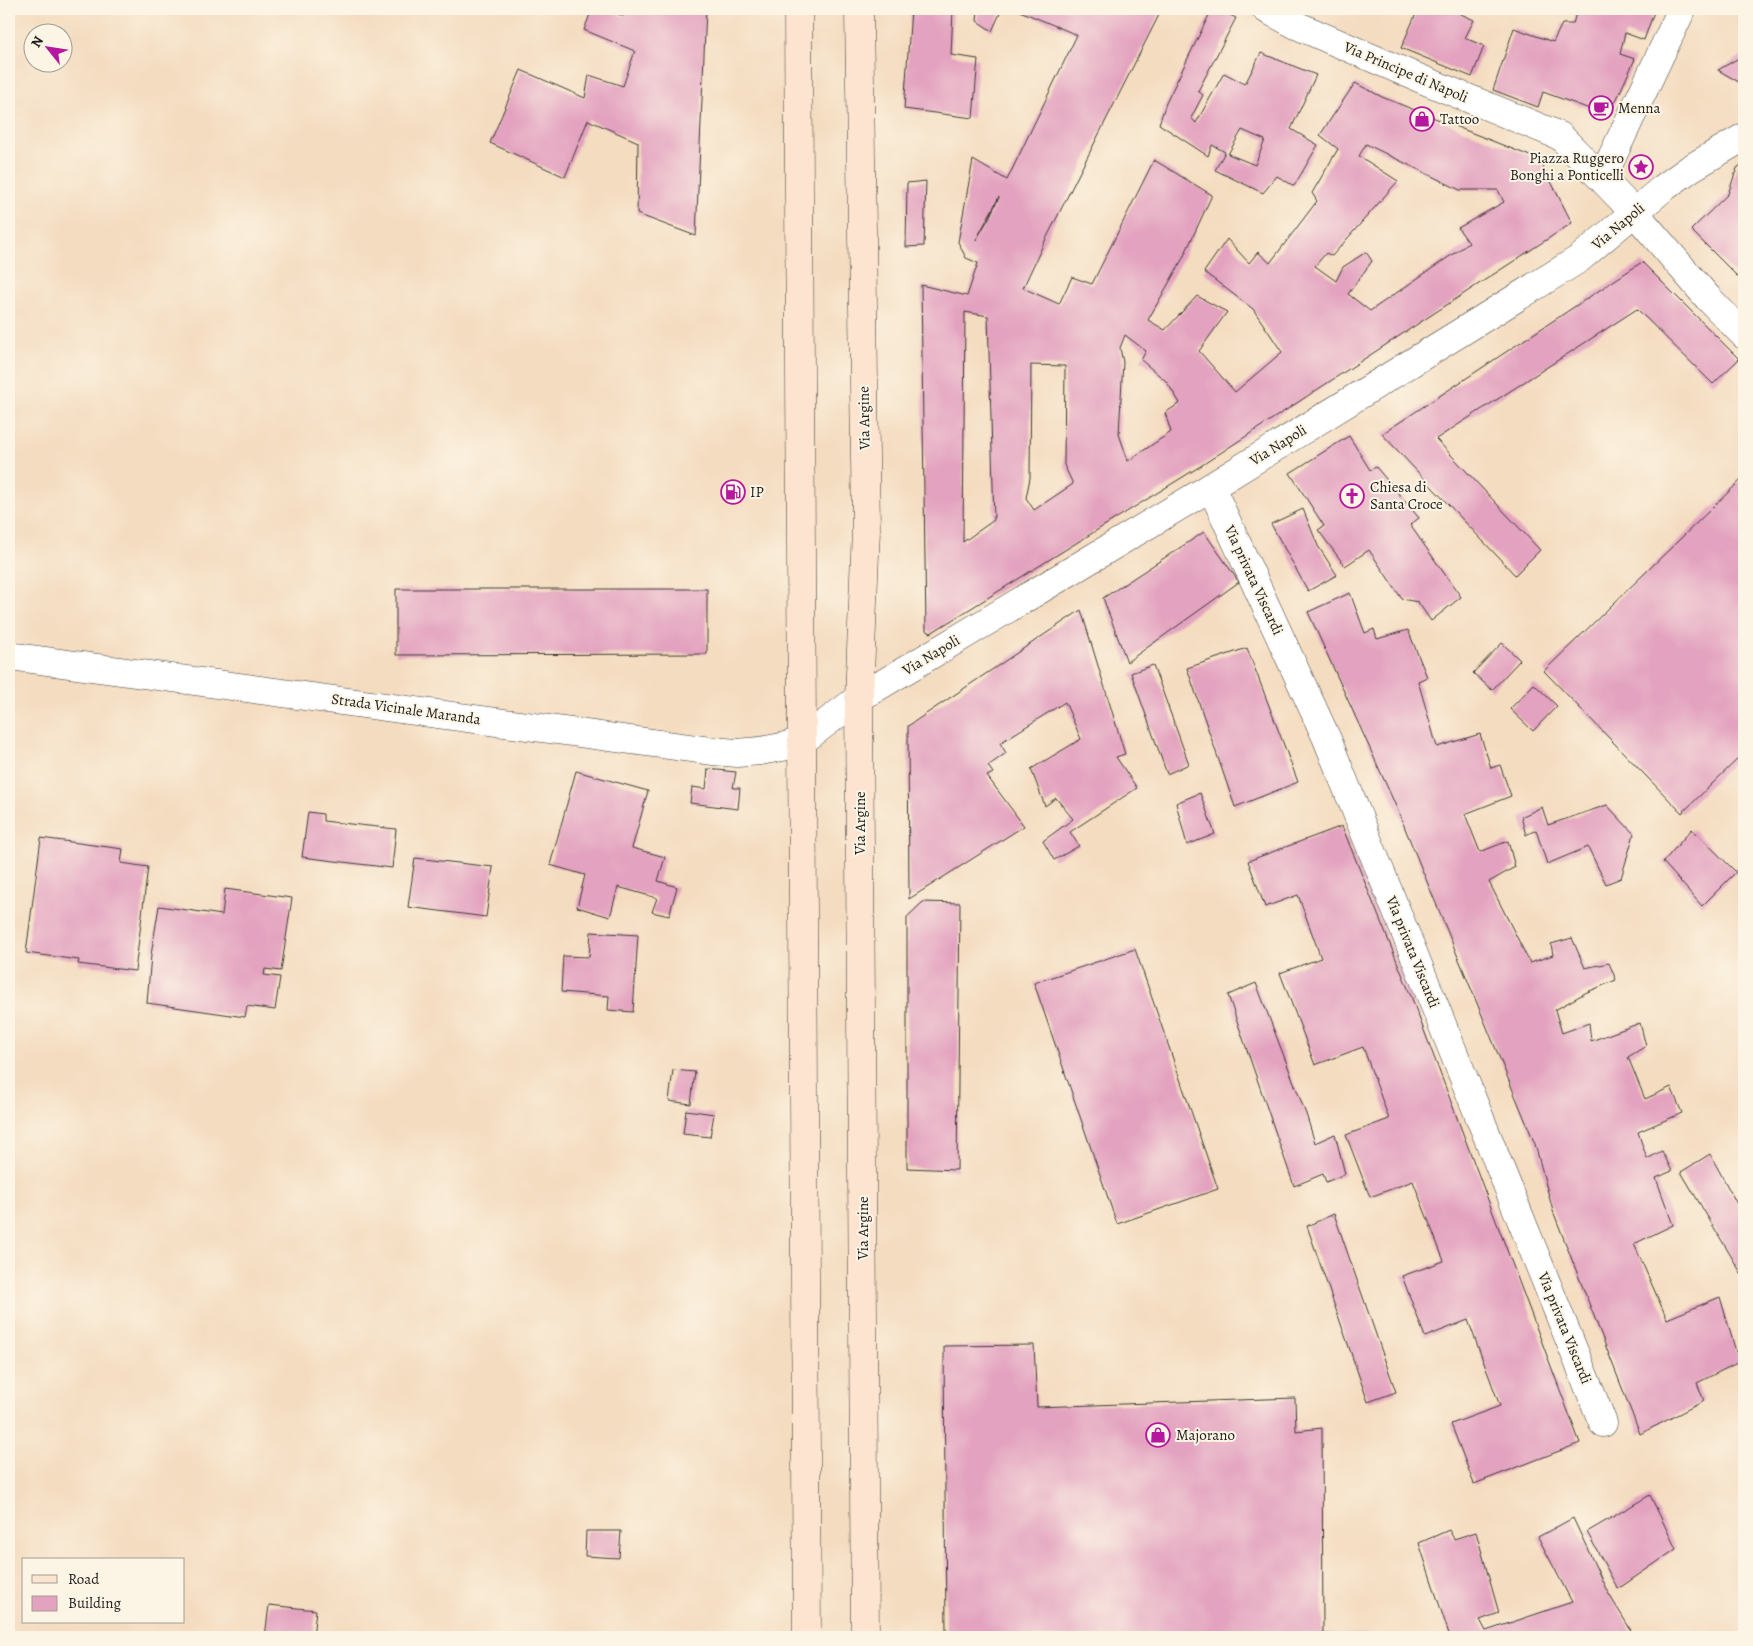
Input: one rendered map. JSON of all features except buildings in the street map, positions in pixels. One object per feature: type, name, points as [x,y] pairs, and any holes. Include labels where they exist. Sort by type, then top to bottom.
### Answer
[{"type":"street","points":[[798,9],[807,1637]]},
{"type":"street","name":"Via Argine","points":[[858,9],[866,530],[860,698],[866,1637]]},
{"type":"street","name":"Via Principe di Napoli","points":[[1266,9],[1296,26],[1400,71],[1560,136],[1635,213],[1708,298],[1744,335]]},
{"type":"street","points":[[1602,178],[1682,9]]},
{"type":"street","name":"Via Napoli","points":[[802,741],[860,698],[1212,487],[1579,258],[1691,168],[1744,137]]},
{"type":"street","name":"Via privata Viscardi","points":[[1212,487],[1327,739],[1603,1423]]},
{"type":"street","name":"Strada Vicinale Maranda","points":[[9,656],[712,751],[737,753],[760,751],[802,741]]},
{"type":"place","name":"Menna","points":[[1601,108]]},
{"type":"place","name":"Tattoo","points":[[1422,119]]},
{"type":"place","name":"Piazza Ruggero Bonghi a Ponticelli","points":[[1641,167]]},
{"type":"place","name":"IP","points":[[733,492]]},
{"type":"place","name":"Chiesa di Santa Croce","points":[[1352,496]]},
{"type":"place","name":"Majorano","points":[[1158,1435]]}]
